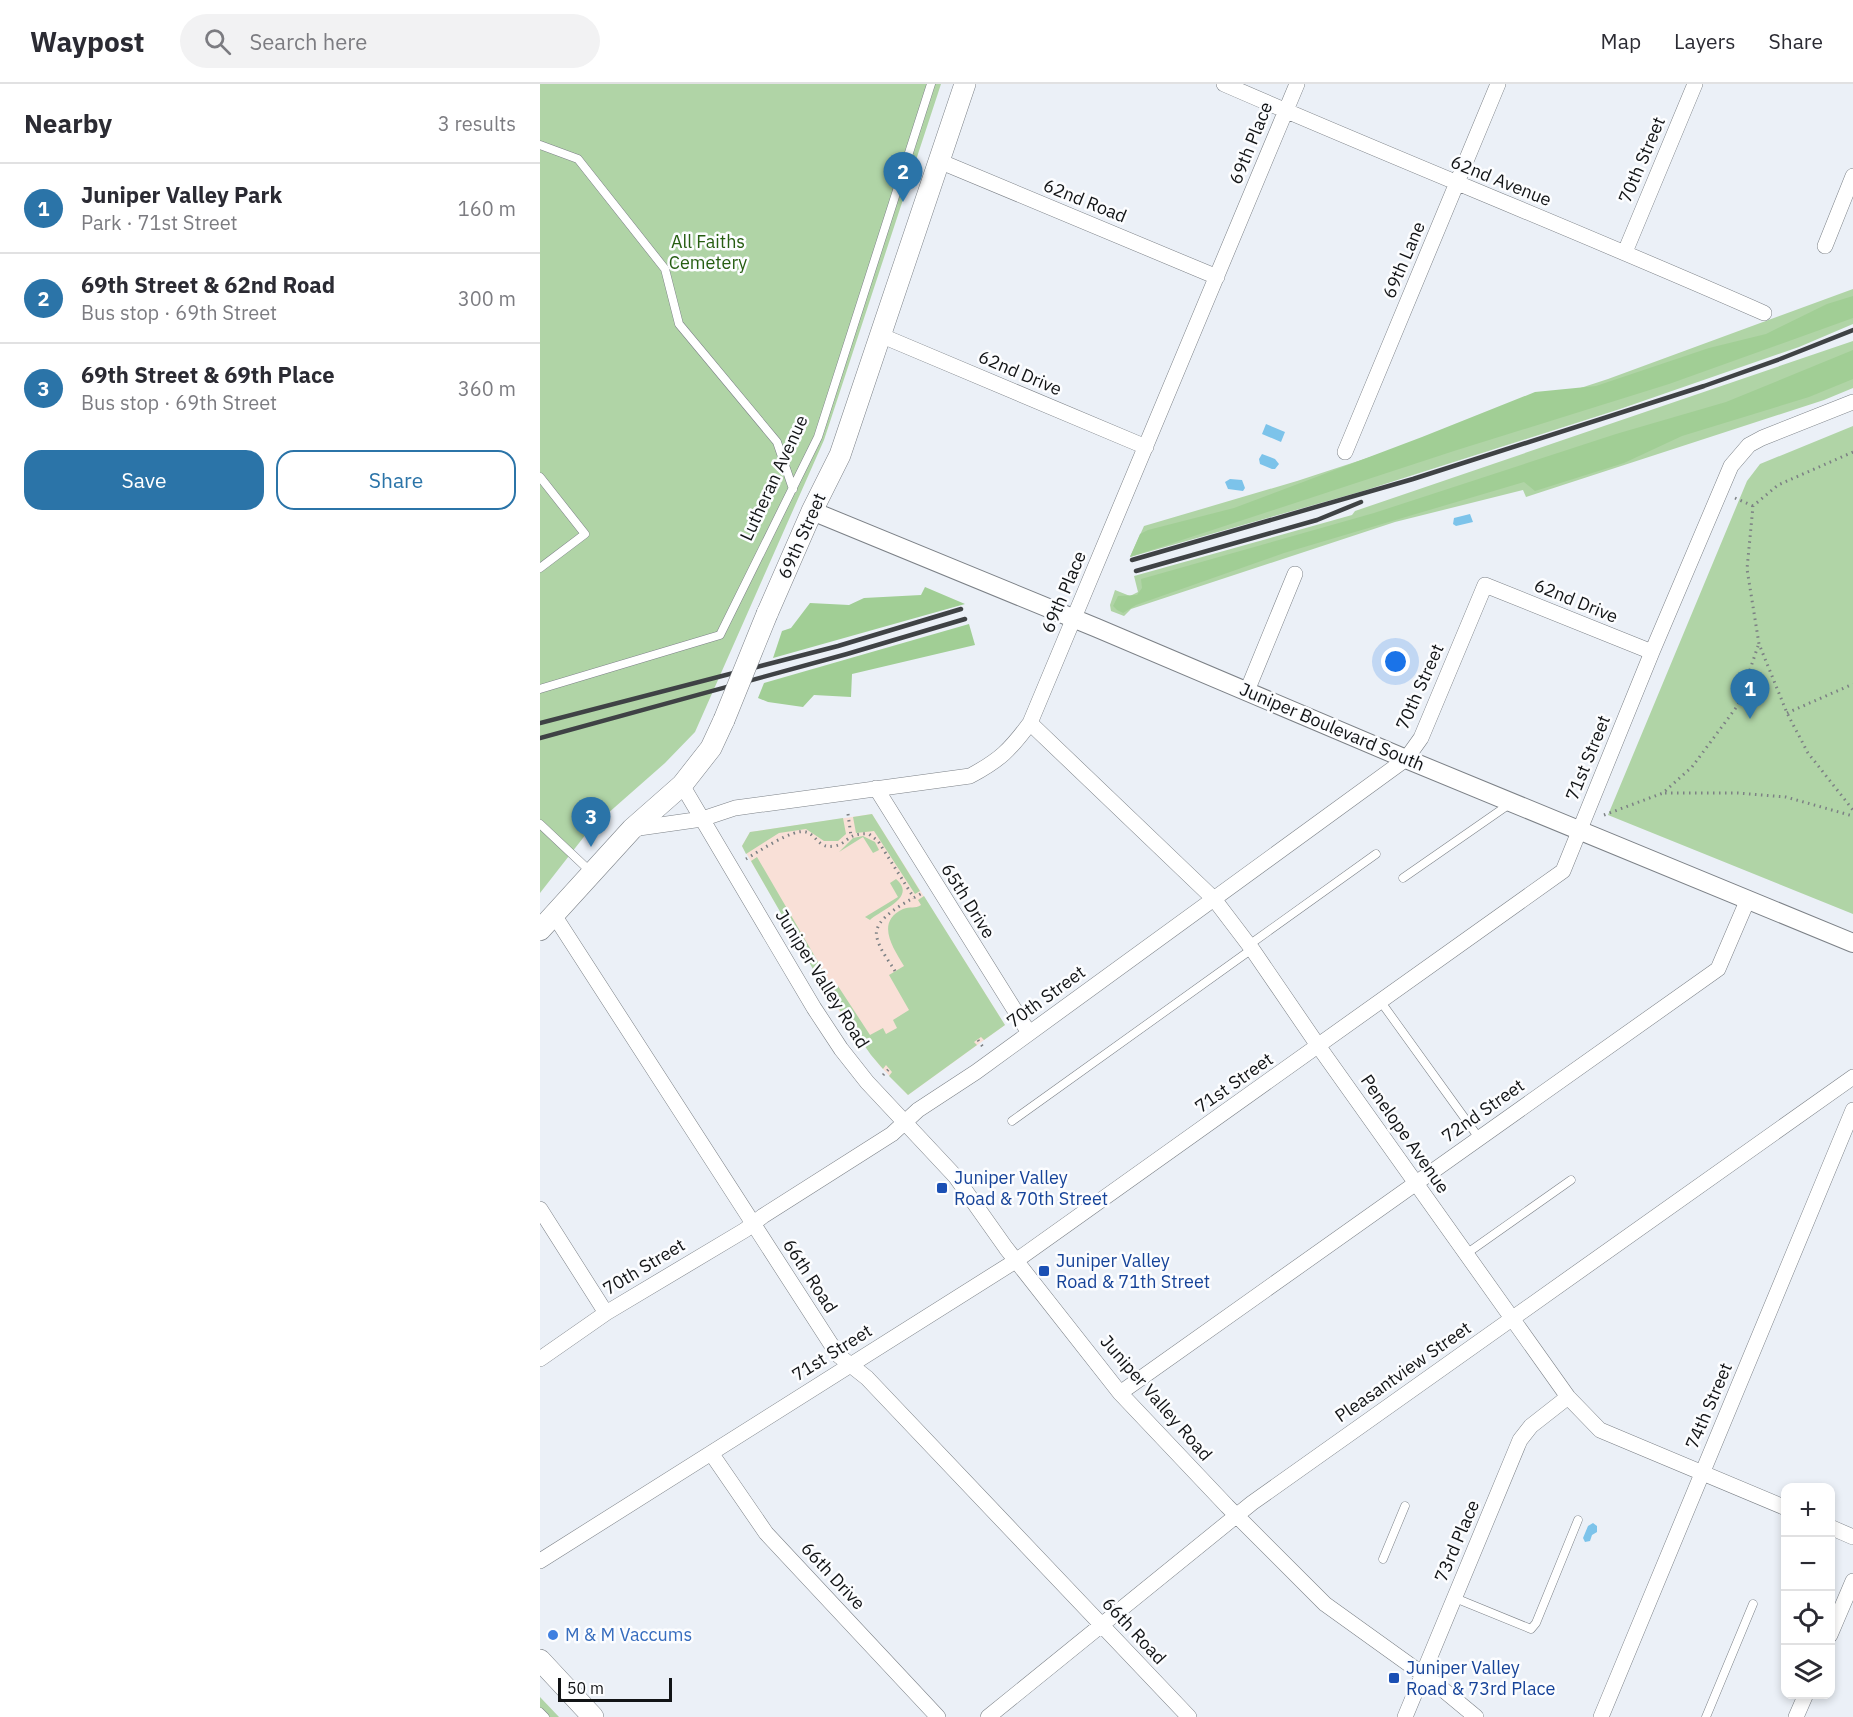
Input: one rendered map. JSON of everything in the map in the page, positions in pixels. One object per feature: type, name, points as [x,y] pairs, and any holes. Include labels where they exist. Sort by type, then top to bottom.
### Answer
[{"type":"main road","name":"69th Street","points":[[547,922],[632,830],[682,784],[711,748],[812,511],[840,455],[965,84]]},
{"type":"main road","points":[[540,1660],[593,1717]]},
{"type":"street","name":"62nd Avenue","points":[[1224,84],[1457,184],[1625,252],[1764,313]]},
{"type":"street","name":"69th Place","points":[[632,830],[702,819],[735,808],[970,776],[995,762],[1014,744],[1030,723],[1297,84]]},
{"type":"street","name":"69th Lane","points":[[1345,452],[1498,84]]},
{"type":"street","name":"70th Street","points":[[1625,252],[1695,84]]},
{"type":"street","name":"62nd Road","points":[[939,161],[1217,277]]},
{"type":"street","points":[[1825,246],[1853,176]]},
{"type":"street","name":"62nd Drive","points":[[880,335],[1146,447]]},
{"type":"street","name":"71st Street","points":[[540,1561],[1017,1260],[1563,872],[1652,652],[1731,466],[1749,445],[1762,438],[1853,402]]},
{"type":"street","name":"Juniper Boulevard South","points":[[812,511],[1853,943]]},
{"type":"street","points":[[1247,691],[1295,574]]},
{"type":"street","name":"70th Street","points":[[540,1359],[606,1313],[752,1224],[892,1134],[918,1110],[976,1072],[1406,759],[1421,738],[1485,585]]},
{"type":"street","name":"62nd Drive","points":[[1485,585],[1652,652]]},
{"type":"street","name":"Penelope Avenue","points":[[1030,723],[1214,899],[1512,1319],[1569,1397],[1600,1430],[1781,1506]]},
{"type":"street","name":"Juniper Valley Road","points":[[682,784],[814,1008],[841,1049],[867,1082],[955,1176],[1120,1393],[1325,1604],[1423,1674],[1476,1717]]},
{"type":"street","name":"65th Drive","points":[[876,788],[1029,1033]]},
{"type":"street","name":"72nd Street","points":[[1120,1393],[1718,969],[1749,899]]},
{"type":"street","name":"66th Road","points":[[547,922],[838,1355],[867,1378],[1189,1717]]},
{"type":"street","name":"Pleasantview Street","points":[[988,1717],[1252,1503],[1853,1077]]},
{"type":"street","name":"74th Street","points":[[1601,1717],[1853,1110]]},
{"type":"street","points":[[540,1209],[606,1313]]},
{"type":"street","name":"73rd Place","points":[[1405,1717],[1520,1440],[1531,1425],[1569,1397]]},
{"type":"street","name":"66th Drive","points":[[711,1453],[766,1533],[938,1717]]},
{"type":"street","points":[[1835,1529],[1853,1537]]},
{"type":"street","points":[[1835,1623],[1853,1581]]},
{"type":"street","points":[[1796,1717],[1804,1699]]},
{"type":"lane","name":"Lutheran Avenue","points":[[540,689],[720,635],[818,437],[930,84]]},
{"type":"lane","points":[[540,145],[578,159],[665,269],[679,324],[777,442],[793,489]]},
{"type":"lane","points":[[540,477],[585,534],[540,568]]},
{"type":"lane","points":[[1403,878],[1512,802]]},
{"type":"lane","points":[[540,824],[592,873]]},
{"type":"lane","points":[[1011,1121],[1376,854]]},
{"type":"lane","points":[[1382,1002],[1479,1138]]},
{"type":"lane","points":[[1466,1254],[1571,1180]]},
{"type":"lane","points":[[1383,1559],[1405,1506]]},
{"type":"lane","points":[[1455,1598],[1531,1629],[1536,1623],[1578,1520]]},
{"type":"lane","points":[[1706,1717],[1753,1604]]},
{"type":"lane","points":[[540,1712],[545,1717]]},
{"type":"path","points":[[1853,452],[1778,485],[1753,506],[1747,569],[1759,644],[1787,713],[1808,753],[1853,810]]},
{"type":"path","points":[[1735,498],[1753,506]]},
{"type":"path","points":[[1663,793],[1692,767],[1738,705],[1759,644]]},
{"type":"path","points":[[1787,713],[1853,684]]},
{"type":"path","points":[[1604,815],[1663,793],[1738,793],[1786,797],[1853,816]]},
{"type":"path","points":[[848,814],[851,836]]},
{"type":"path","points":[[746,859],[796,833],[808,832],[821,844],[832,847],[838,846],[851,836],[869,834],[875,838],[914,898]]},
{"type":"path","points":[[896,971],[879,943],[877,926],[883,918],[924,892]]},
{"type":"path","points":[[822,989],[835,981]]},
{"type":"path","points":[[978,1040],[983,1047]]},
{"type":"path","points":[[883,1075],[889,1069]]},
{"type":"shaded area","points":[[872,814],[1005,1025],[908,1095],[880,1066],[839,1011],[742,846],[750,832]]},
{"type":"green space","name":"All Faiths Cemetery","points":[[540,84],[941,84],[824,440],[695,732],[665,763],[590,829],[540,893]]},
{"type":"green space","points":[[1853,289],[1853,324],[1799,347],[1620,409],[1363,491],[1130,557],[1144,526],[1297,481],[1608,379]]},
{"type":"green space","points":[[1853,296],[1853,318],[1669,384],[1457,450],[1130,557],[1140,534],[1148,530],[1234,508],[1535,392],[1596,386],[1709,348],[1766,334],[1827,304]]},
{"type":"green space","points":[[1853,341],[1853,388],[1824,400],[1526,497],[1523,490],[1395,522],[1131,609],[1124,616],[1111,611],[1110,605],[1115,590],[1130,596],[1138,592],[1134,576],[1352,515],[1355,511]]},
{"type":"green space","points":[[1853,350],[1853,379],[1809,397],[1682,436],[1624,463],[1535,491],[1524,482],[1284,553],[1136,605],[1123,613],[1113,606],[1118,596],[1137,595],[1142,588],[1141,579],[1374,513],[1616,434],[1726,402]]},
{"type":"green space","points":[[1853,426],[1853,914],[1608,815],[1747,481],[1760,464]]},
{"type":"green space","points":[[925,587],[965,604],[773,658],[782,631],[791,628],[810,603],[849,605],[864,598],[921,595]]},
{"type":"green space","points":[[969,624],[975,645],[852,674],[851,697],[814,695],[803,707],[768,702],[758,698],[764,683]]},
{"type":"green space","points":[[872,814],[920,891],[915,894],[874,831],[856,833],[853,817]]},
{"type":"green space","points":[[843,818],[846,834],[838,841],[824,841],[806,829],[779,833],[746,854],[742,846],[750,832]]},
{"type":"green space","points":[[863,836],[875,842],[879,850],[873,853],[863,837],[839,852],[853,838]]},
{"type":"green space","points":[[757,857],[828,979],[821,983],[751,861]]},
{"type":"green space","points":[[896,879],[902,886],[903,892],[900,898],[870,920],[865,917],[898,897],[890,883]]},
{"type":"green space","points":[[924,896],[1005,1025],[984,1040],[981,1037],[974,1042],[977,1045],[908,1095],[889,1076],[892,1072],[886,1065],[883,1069],[871,1055],[827,992],[838,986],[870,1035],[883,1028],[886,1034],[897,1028],[893,1020],[909,1010],[889,975],[904,966],[891,943],[888,928],[895,914],[903,909],[921,905],[918,900]]},
{"type":"green space","points":[[540,1697],[559,1717],[540,1717]]},
{"type":"water","points":[[1266,424],[1285,432],[1281,442],[1262,434]]},
{"type":"water","points":[[1262,454],[1275,459],[1279,464],[1275,469],[1260,464],[1259,459]]},
{"type":"water","points":[[1230,479],[1242,480],[1245,488],[1243,491],[1228,489],[1225,482]]},
{"type":"water","points":[[1470,514],[1473,522],[1456,526],[1453,524],[1454,518]]},
{"type":"water","points":[[1593,1523],[1597,1526],[1597,1532],[1592,1535],[1590,1541],[1585,1542],[1583,1538],[1588,1526]]},
{"type":"railway","points":[[1132,560],[1413,479],[1704,386],[1853,330]]},
{"type":"railway","points":[[1136,571],[1317,520],[1361,502]]},
{"type":"railway","points":[[540,723],[838,646],[961,609]]},
{"type":"railway","points":[[540,738],[847,654],[965,619]]},
{"type":"place","name":"69th Street & 62nd Road","points":[[903,202]]},
{"type":"place","name":"Juniper Valley Park","points":[[1750,719]]},
{"type":"place","name":"69th Street & 69th Place","points":[[591,847]]},
{"type":"place","name":"Juniper Valley Road & 70th Street","points":[[942,1188]]},
{"type":"place","name":"Juniper Valley Road & 71th Street","points":[[1044,1271]]},
{"type":"place","name":"M & M Vaccums","points":[[553,1635]]},
{"type":"place","name":"Juniper Valley Road & 73rd Place","points":[[1394,1678]]}]
